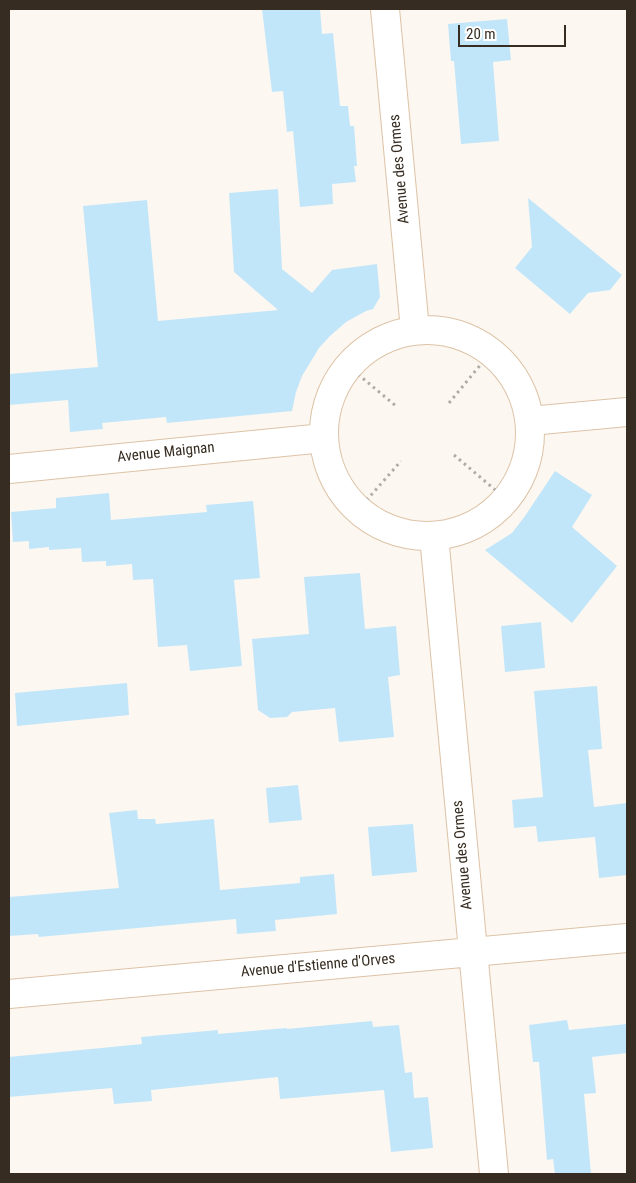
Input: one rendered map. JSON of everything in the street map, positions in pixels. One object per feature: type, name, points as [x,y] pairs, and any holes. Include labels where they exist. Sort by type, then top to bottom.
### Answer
[{"type":"street","name":"Avenue des Ormes","points":[[385,9],[415,330]]},
{"type":"street","points":[[415,330],[442,330],[460,335],[491,352],[510,371],[523,394],[530,421],[529,448],[521,475],[506,499],[486,517],[462,530],[434,536],[408,534],[381,526],[358,510],[341,490],[329,465],[324,438],[326,412],[334,388],[348,366],[367,348],[390,336],[415,330]]},
{"type":"street","points":[[530,421],[627,412]]},
{"type":"street","name":"Avenue Maignan","points":[[9,469],[324,438]]},
{"type":"street","name":"Avenue des Ormes","points":[[434,536],[494,1174]]},
{"type":"street","name":"Avenue d'Estienne d'Orves","points":[[9,994],[627,938]]},
{"type":"path","points":[[449,402],[491,352]]},
{"type":"path","points":[[348,366],[396,406]]},
{"type":"path","points":[[454,455],[506,499]]},
{"type":"path","points":[[358,510],[401,461]]},
{"type":"building","points":[[262,9],[320,9],[322,34],[333,33],[340,106],[348,106],[350,126],[354,126],[357,166],[354,166],[356,182],[332,184],[333,204],[300,207],[293,131],[287,132],[283,91],[272,92]]},
{"type":"building","points":[[507,19],[511,60],[493,62],[499,141],[461,144],[454,61],[451,61],[448,24]]},
{"type":"building","points":[[278,189],[282,269],[312,293],[332,270],[377,264],[380,297],[373,309],[346,322],[319,348],[302,376],[292,411],[167,423],[166,417],[102,423],[103,429],[70,432],[68,400],[9,405],[9,374],[98,367],[83,206],[147,200],[158,321],[278,310],[234,272],[229,193]]},
{"type":"building","points":[[528,198],[622,275],[610,290],[588,293],[570,314],[515,268],[532,247]]},
{"type":"building","points":[[555,471],[592,495],[572,527],[617,566],[572,623],[485,550],[512,533]]},
{"type":"building","points":[[109,493],[111,520],[207,512],[206,505],[253,501],[260,578],[234,580],[242,666],[190,671],[187,645],[158,647],[153,579],[133,580],[132,564],[106,566],[106,561],[82,562],[81,548],[49,550],[49,547],[29,549],[29,541],[13,542],[11,512],[56,508],[56,498]]},
{"type":"building","points":[[360,573],[365,629],[396,626],[400,675],[388,677],[394,737],[339,742],[335,708],[292,712],[287,717],[270,718],[258,710],[252,639],[309,634],[304,577]]},
{"type":"building","points":[[541,622],[545,668],[505,672],[501,626]]},
{"type":"building","points":[[127,683],[129,715],[17,726],[15,693]]},
{"type":"building","points":[[597,686],[602,749],[588,750],[594,807],[627,803],[627,875],[599,878],[595,837],[538,842],[536,826],[514,828],[512,800],[543,797],[534,691]]},
{"type":"building","points":[[298,785],[302,820],[269,823],[266,788]]},
{"type":"building","points":[[137,810],[138,819],[155,819],[156,824],[214,819],[220,890],[300,883],[300,877],[334,874],[337,914],[275,920],[276,931],[237,934],[236,919],[39,937],[38,934],[9,936],[9,897],[119,888],[109,813]]},
{"type":"building","points":[[413,824],[417,872],[372,876],[368,827]]},
{"type":"building","points":[[567,1020],[569,1030],[627,1024],[627,1053],[592,1057],[596,1093],[584,1094],[591,1174],[555,1174],[553,1159],[547,1160],[539,1062],[533,1062],[529,1025]]},
{"type":"building","points":[[372,1021],[373,1027],[399,1025],[405,1073],[412,1072],[414,1098],[428,1097],[433,1148],[391,1152],[384,1090],[280,1099],[278,1077],[151,1090],[152,1101],[114,1104],[112,1088],[9,1097],[9,1057],[142,1044],[141,1037],[218,1030],[218,1034]]}]
